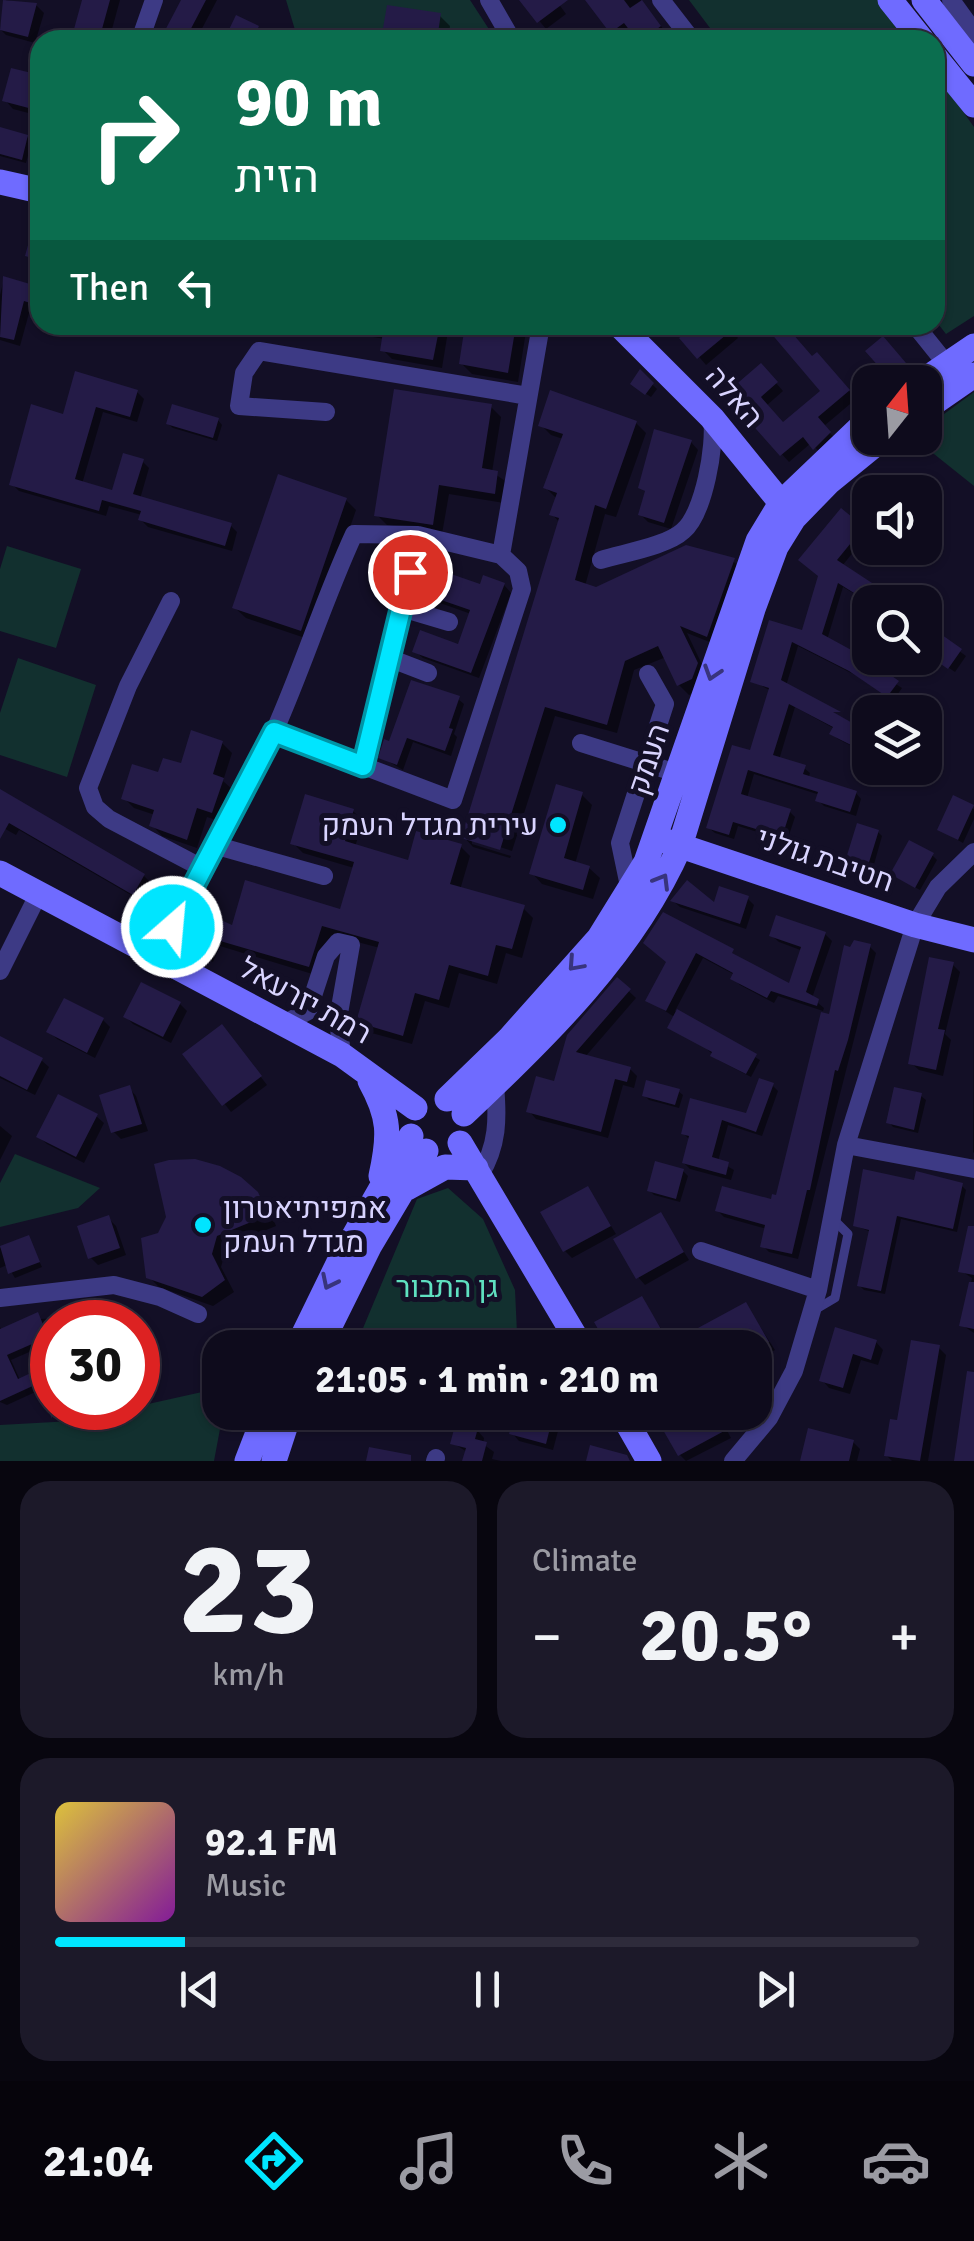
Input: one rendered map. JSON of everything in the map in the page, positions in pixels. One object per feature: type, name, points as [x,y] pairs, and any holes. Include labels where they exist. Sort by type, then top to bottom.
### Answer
[{"type":"main road","points":[[890,0],[914,30]]},
{"type":"main road","points":[[924,0],[972,62]]},
{"type":"main road","points":[[945,70],[974,106]]},
{"type":"main road","points":[[0,182],[30,189]]},
{"type":"main road","name":"האלה","points":[[630,335],[712,418],[787,510]]},
{"type":"main road","points":[[942,392],[961,374],[974,346]]},
{"type":"main road","name":"העמק","points":[[456,1106],[495,1085],[615,956],[669,872],[668,842],[689,776],[787,510],[852,438]]},
{"type":"main road","name":"העמק","points":[[787,510],[863,455]]},
{"type":"main road","name":"העמק","points":[[456,1106],[509,1038],[599,938],[668,842]]},
{"type":"main road","name":"חטיבת גולני","points":[[668,842],[915,925],[974,940]]},
{"type":"main road","name":"רמת יזרעאל","points":[[0,872],[342,1055],[415,1108]]},
{"type":"main road","points":[[365,1072],[385,1108],[387,1147],[375,1203]]},
{"type":"main road","points":[[429,1098],[456,1106],[466,1129],[460,1143],[444,1153],[418,1144],[409,1127],[415,1108],[429,1098]]},
{"type":"main road","points":[[460,1143],[571,1330]]},
{"type":"main road","points":[[306,1330],[338,1264],[375,1203],[418,1144]]},
{"type":"main road","points":[[328,1330],[370,1245],[406,1188],[418,1144]]},
{"type":"main road","points":[[406,1188],[445,1167],[478,1171]]},
{"type":"main road","points":[[248,1461],[259,1430]]},
{"type":"main road","points":[[274,1461],[284,1430]]},
{"type":"main road","points":[[631,1430],[649,1461]]},
{"type":"street","points":[[144,30],[154,0]]},
{"type":"street","points":[[489,0],[506,30]]},
{"type":"street","points":[[661,0],[684,30]]},
{"type":"street","points":[[951,0],[969,25],[972,62]]},
{"type":"street","points":[[501,555],[539,335]]},
{"type":"street","points":[[924,335],[961,374]]},
{"type":"street","points":[[326,412],[239,406],[244,372],[259,351],[528,396]]},
{"type":"street","points":[[601,560],[684,531],[694,515],[707,473],[715,439],[712,418]]},
{"type":"street","points":[[157,956],[274,732],[354,534],[418,535],[501,555],[518,571],[522,589],[452,800],[274,732]]},
{"type":"street","points":[[363,766],[418,535]]},
{"type":"street","points":[[172,601],[128,686],[88,788],[95,807],[108,819],[202,868]]},
{"type":"street","points":[[402,608],[449,622]]},
{"type":"street","points":[[390,658],[428,673]]},
{"type":"street","points":[[630,890],[620,843],[664,704],[648,674]]},
{"type":"street","points":[[582,743],[689,776]]},
{"type":"street","points":[[214,845],[324,876]]},
{"type":"street","points":[[733,1461],[769,1418],[794,1371],[818,1290],[846,1145],[915,925],[938,887],[974,852]]},
{"type":"street","points":[[0,971],[40,894]]},
{"type":"street","points":[[284,1024],[308,1011],[326,956],[338,942],[351,945],[338,1019],[342,1055]]},
{"type":"street","points":[[478,1171],[492,1154],[498,1118],[495,1085]]},
{"type":"street","points":[[846,1145],[974,1168]]},
{"type":"street","points":[[701,1251],[818,1290]]},
{"type":"street","points":[[0,1298],[114,1285],[160,1296],[198,1314]]},
{"type":"lane","points":[[811,1313],[835,1298],[848,1234],[832,1218]]},
{"type":"green space","points":[[286,0],[470,0],[490,30],[295,30]]},
{"type":"green space","points":[[689,0],[884,0],[905,30],[712,30]]},
{"type":"green space","points":[[945,86],[974,127],[974,316],[946,334]]},
{"type":"green space","points":[[974,392],[974,486],[935,455],[942,455],[942,416]]},
{"type":"green space","points":[[7,546],[81,569],[56,648],[0,631],[0,569]]},
{"type":"green space","points":[[18,658],[96,685],[67,777],[0,755],[0,713]]},
{"type":"green space","points":[[15,1154],[100,1188],[78,1208],[0,1227],[0,1183]]},
{"type":"green space","name":"גן התבור","points":[[448,1188],[483,1219],[515,1290],[517,1330],[362,1330],[417,1199]]},
{"type":"green space","points":[[202,1392],[202,1430],[220,1430],[214,1461],[0,1461],[0,1425],[30,1423],[30,1430],[160,1430],[160,1401]]},
{"type":"building","points":[[3,0],[37,3],[28,37],[0,30]]},
{"type":"building","points":[[82,0],[110,0],[102,30],[74,30]]},
{"type":"building","points":[[181,0],[206,0],[190,30],[165,30]]},
{"type":"building","points":[[519,0],[568,0],[537,23]]},
{"type":"building","points":[[585,0],[624,0],[630,8],[642,0],[661,26],[656,30],[629,30],[624,23],[608,30]]},
{"type":"building","points":[[387,5],[441,13],[438,30],[383,30]]},
{"type":"building","points":[[236,15],[259,26],[257,30],[229,30]]},
{"type":"building","points":[[11,68],[30,73],[30,108],[2,101]]},
{"type":"building","points":[[0,127],[28,135],[22,160],[0,154]]},
{"type":"building","points":[[3,276],[30,284],[30,303],[24,301],[14,340],[0,337]]},
{"type":"building","points":[[382,335],[438,335],[433,360],[380,351]]},
{"type":"building","points":[[463,335],[514,335],[508,373],[459,364]]},
{"type":"building","points":[[682,335],[726,335],[697,359],[679,338]]},
{"type":"building","points":[[772,335],[794,335],[812,356],[817,352],[850,390],[818,417],[831,432],[813,450],[803,437],[780,456],[725,394],[761,363],[778,382],[761,397],[783,422],[820,391]]},
{"type":"building","points":[[883,336],[906,363],[877,365],[865,351]]},
{"type":"building","points":[[640,369],[654,383],[645,395],[630,384]]},
{"type":"building","points":[[75,371],[138,390],[130,417],[96,407],[75,479],[112,490],[123,453],[144,459],[133,494],[232,523],[225,546],[138,520],[141,511],[102,500],[99,511],[9,485],[31,404],[63,414]]},
{"type":"building","points":[[394,389],[492,404],[482,468],[498,471],[495,494],[439,485],[433,525],[374,516]]},
{"type":"building","points":[[550,390],[637,421],[606,509],[595,505],[575,580],[596,587],[686,545],[735,558],[707,637],[680,626],[698,663],[692,679],[677,686],[658,646],[625,661],[607,725],[545,707],[500,850],[461,838],[559,518],[549,515],[557,493],[543,488],[563,434],[538,426]]},
{"type":"building","points":[[172,404],[219,418],[213,438],[166,424]]},
{"type":"building","points":[[654,429],[692,440],[664,523],[638,515],[645,491],[638,488]]},
{"type":"building","points":[[278,474],[347,498],[301,631],[232,608]]},
{"type":"building","points":[[841,508],[852,517],[852,542],[837,560],[875,585],[852,585],[852,592],[838,583],[822,634],[852,650],[852,673],[792,642],[781,680],[841,712],[833,712],[852,723],[852,746],[829,734],[833,727],[789,704],[773,755],[806,765],[803,774],[857,791],[850,812],[815,801],[818,792],[748,770],[741,794],[791,809],[782,837],[733,822],[729,835],[706,828],[732,745],[750,750],[769,688],[750,682],[769,620],[802,630],[818,576],[798,560]]},
{"type":"building","points":[[428,566],[480,584],[483,575],[505,583],[471,673],[412,652],[420,630],[458,644],[470,610],[418,592]]},
{"type":"building","points":[[942,635],[962,649],[948,669],[942,665]]},
{"type":"building","points":[[855,675],[890,675],[899,681],[888,695]]},
{"type":"building","points":[[411,680],[460,696],[445,751],[407,738],[397,765],[378,758],[384,739],[389,741]]},
{"type":"building","points":[[191,730],[223,741],[213,774],[224,778],[212,813],[197,808],[187,840],[149,826],[154,810],[121,799],[132,764],[158,772],[163,758],[181,763]]},
{"type":"building","name":"עירית מגדל העמק","points":[[556,784],[583,792],[564,858],[590,866],[583,890],[529,874]]},
{"type":"building","points":[[0,789],[145,874],[133,895],[9,823],[0,839]]},
{"type":"building","points":[[305,794],[354,809],[345,841],[408,860],[416,831],[462,844],[450,884],[525,905],[512,949],[496,945],[488,976],[449,965],[439,1000],[415,993],[403,1036],[356,1022],[379,942],[322,926],[309,967],[210,938],[203,953],[178,942],[196,909],[232,925],[245,880],[340,909],[354,862],[290,844]]},
{"type":"building","points":[[953,795],[974,805],[958,840],[937,830]]},
{"type":"building","points":[[857,823],[879,830],[866,872],[844,865]]},
{"type":"building","points":[[909,840],[934,853],[915,888],[890,874]]},
{"type":"building","points":[[687,880],[714,902],[719,886],[749,896],[740,924],[670,901]]},
{"type":"building","points":[[663,912],[789,983],[801,947],[769,936],[776,915],[826,932],[806,992],[819,999],[817,1006],[771,991],[767,998],[730,979],[733,973],[696,953],[666,1011],[645,1001],[666,962],[643,943]]},
{"type":"building","points":[[854,940],[871,944],[848,1040],[838,1071],[835,1070],[792,1254],[760,1247],[765,1225],[715,1211],[722,1186],[771,1199],[772,1194],[776,1195],[821,1012],[829,1014],[844,945],[850,947]]},
{"type":"building","points":[[929,957],[954,962],[938,1029],[945,1030],[936,1070],[908,1064]]},
{"type":"building","points":[[617,977],[631,989],[576,1052],[631,1067],[627,1082],[615,1079],[601,1132],[526,1112],[536,1076],[554,1081],[567,1035]]},
{"type":"building","points":[[141,982],[181,1002],[163,1037],[123,1017]]},
{"type":"building","points":[[64,998],[104,1018],[87,1053],[46,1032]]},
{"type":"building","points":[[677,1009],[757,1054],[746,1074],[667,1028]]},
{"type":"building","points":[[222,1024],[262,1076],[222,1106],[182,1054]]},
{"type":"building","points":[[0,1036],[43,1058],[27,1090],[0,1076]]},
{"type":"building","points":[[759,1078],[774,1083],[756,1132],[722,1120],[712,1157],[729,1162],[726,1175],[682,1163],[689,1136],[681,1134],[690,1098],[746,1113]]},
{"type":"building","points":[[646,1080],[680,1089],[675,1105],[642,1096]]},
{"type":"building","points":[[130,1085],[142,1124],[111,1133],[99,1095]]},
{"type":"building","points":[[894,1087],[922,1093],[914,1130],[886,1123]]},
{"type":"building","points":[[58,1094],[98,1114],[76,1157],[36,1137]]},
{"type":"building","name":"אמפיתיאטרון מגדל העמק","points":[[195,1159],[241,1177],[258,1192],[268,1215],[217,1236],[212,1254],[225,1280],[202,1297],[146,1278],[141,1238],[158,1233],[166,1217],[154,1164]]},
{"type":"building","points":[[655,1161],[684,1169],[676,1199],[647,1191]]},
{"type":"building","points":[[863,1169],[914,1180],[916,1171],[963,1183],[953,1229],[897,1216],[881,1291],[857,1286],[869,1230],[853,1226]]},
{"type":"building","points":[[588,1186],[611,1226],[563,1252],[540,1212]]},
{"type":"building","points":[[661,1212],[684,1252],[636,1279],[613,1239]]},
{"type":"building","points":[[109,1215],[120,1248],[88,1259],[77,1226]]},
{"type":"building","points":[[968,1226],[974,1226],[974,1275],[958,1272]]},
{"type":"building","points":[[29,1235],[40,1262],[8,1274],[0,1246]]},
{"type":"building","points":[[969,1282],[974,1282],[974,1329],[959,1326]]},
{"type":"building","points":[[642,1296],[662,1330],[599,1330],[594,1322]]},
{"type":"building","points":[[746,1302],[762,1330],[699,1330]]},
{"type":"building","points":[[30,1316],[30,1345],[7,1355],[18,1379],[30,1373],[30,1387],[0,1401],[0,1329]]},
{"type":"building","points":[[835,1327],[877,1340],[871,1360],[853,1354],[843,1388],[819,1381]]},
{"type":"building","points":[[911,1340],[940,1345],[920,1461],[884,1456],[890,1419],[897,1420]]},
{"type":"building","points":[[967,1371],[974,1372],[974,1461],[954,1461]]},
{"type":"building","points":[[808,1428],[854,1440],[849,1461],[800,1461]]},
{"type":"building","points":[[454,1430],[477,1430],[475,1439],[487,1442],[482,1461],[462,1461],[466,1448],[450,1444]]},
{"type":"building","points":[[510,1430],[550,1430],[546,1444],[509,1434]]},
{"type":"building","points":[[663,1430],[726,1430],[678,1456]]},
{"type":"building","points":[[590,1445],[627,1455],[630,1461],[586,1461]]},
{"type":"building","points":[[369,1447],[411,1455],[411,1461],[366,1461]]},
{"type":"place","name":"עירית מגדל העמק","points":[[558,825]]},
{"type":"place","name":"אמפיתיאטרון מגדל העמק","points":[[203,1225]]},
{"type":"route","points":[[172,927],[274,732],[363,766],[410,572]]}]
